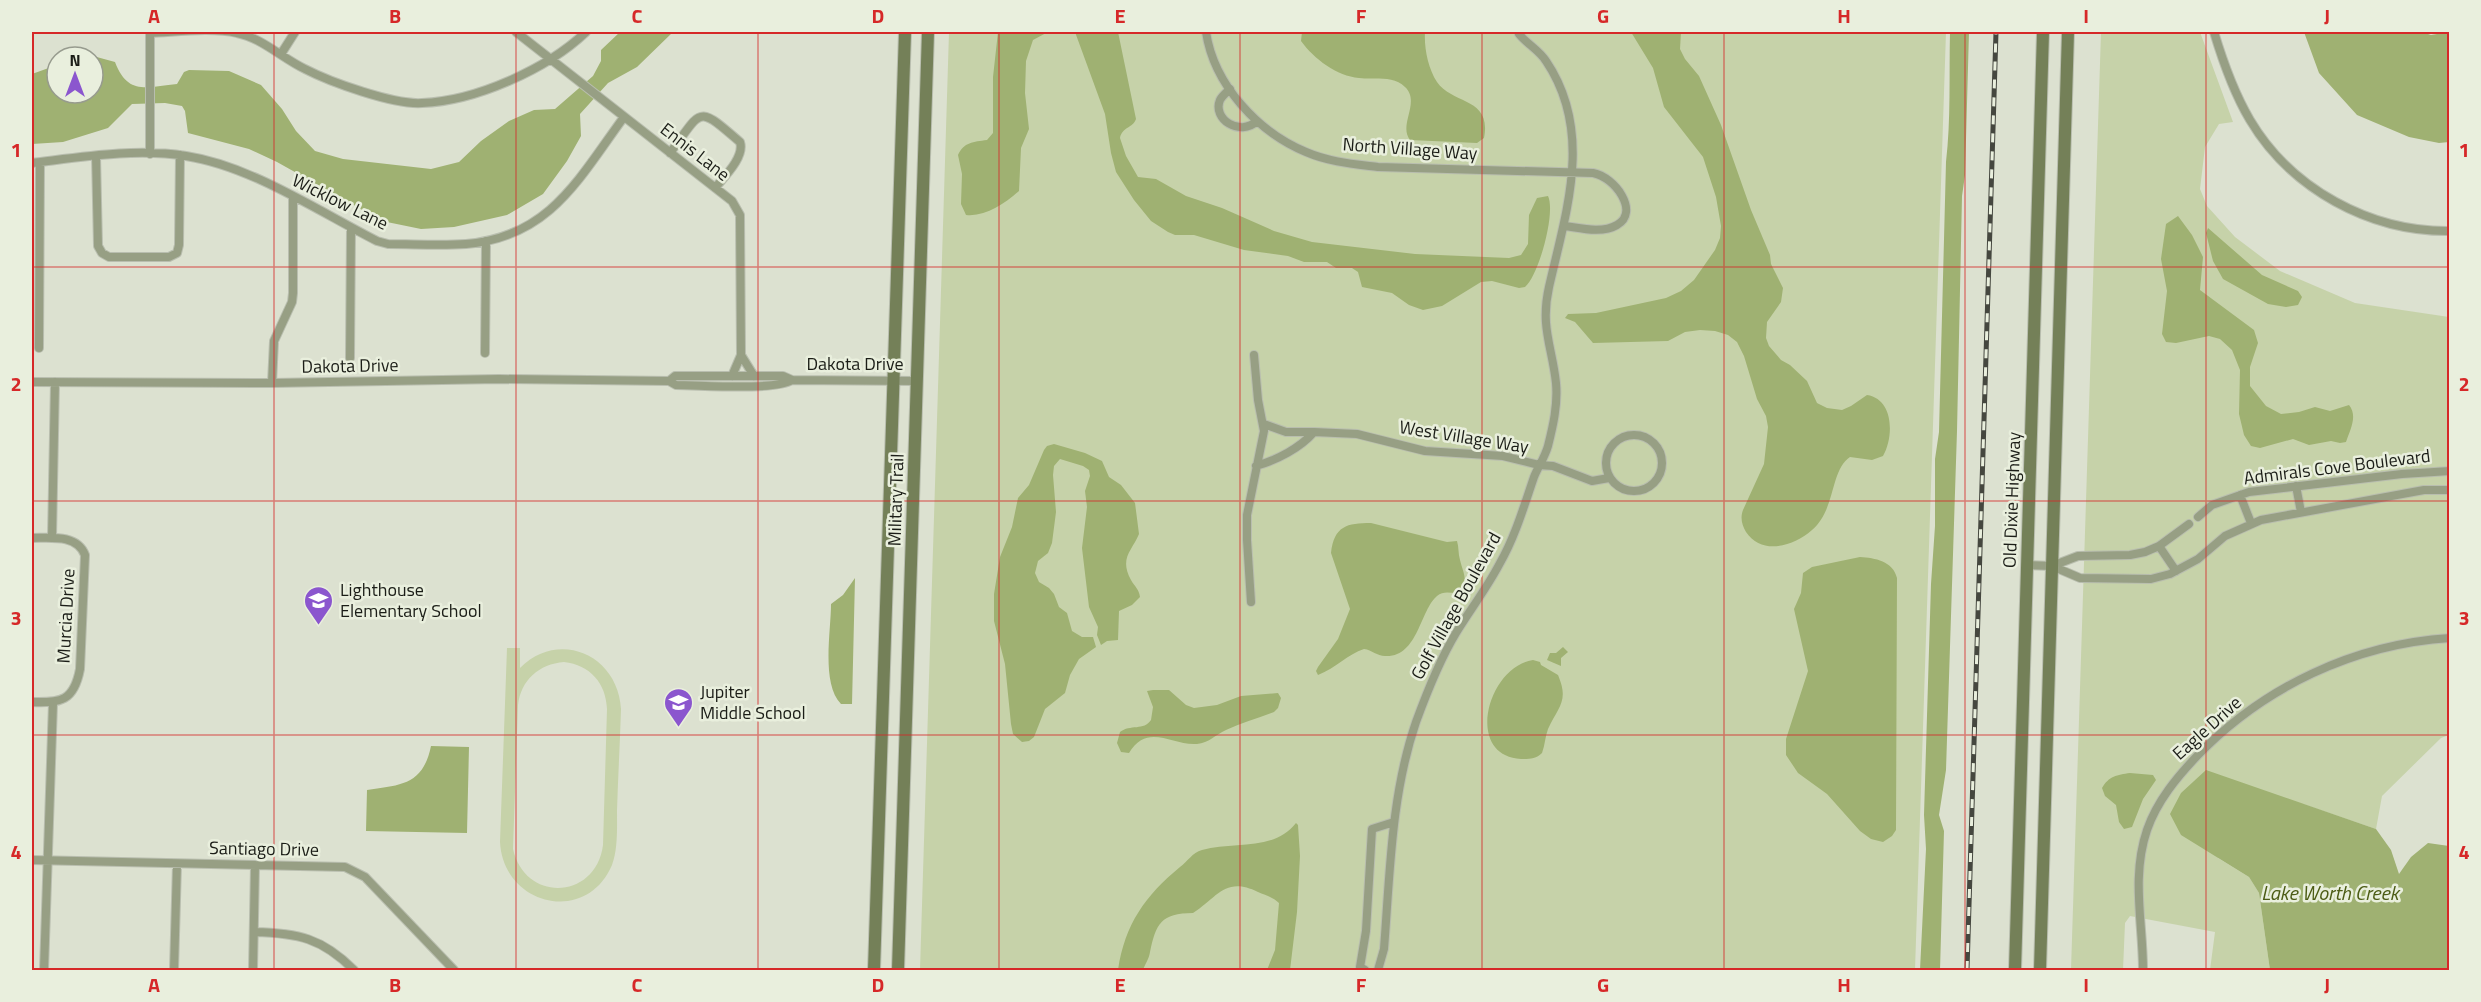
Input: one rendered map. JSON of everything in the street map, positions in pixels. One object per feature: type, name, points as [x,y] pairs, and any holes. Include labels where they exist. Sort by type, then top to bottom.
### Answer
[{"type":"main road","name":"Military Trail","points":[[874,970],[904,32]]},
{"type":"main road","name":"Military Trail","points":[[898,970],[928,32]]},
{"type":"main road","name":"Old Dixie Highway","points":[[2015,970],[2043,32]]},
{"type":"main road","points":[[2040,970],[2068,32]]},
{"type":"street","points":[[150,154],[150,32],[236,33],[252,38],[304,69],[357,89],[420,104],[475,95],[516,78],[586,32]]},
{"type":"street","points":[[281,54],[296,32]]},
{"type":"street","name":"Ennis Lane","points":[[516,32],[551,57],[732,201],[740,215],[741,355],[732,376]]},
{"type":"street","name":"North Village Way","points":[[1206,32],[1213,57],[1230,89],[1257,121],[1287,143],[1307,152],[1351,164],[1572,172]]},
{"type":"street","points":[[2214,32],[2234,89],[2251,122],[2265,142],[2294,173],[2335,202],[2373,219],[2422,230],[2450,231]]},
{"type":"street","name":"Golf Village Boulevard","points":[[1378,970],[1384,949],[1394,822],[1405,761],[1431,681],[1455,634],[1502,561],[1547,449],[1556,402],[1556,385],[1546,340],[1545,318],[1549,287],[1565,226],[1572,172],[1573,131],[1563,92],[1542,56],[1519,34]]},
{"type":"street","points":[[1230,89],[1221,98],[1219,105],[1223,118],[1239,129],[1246,128],[1257,121]]},
{"type":"street","points":[[670,153],[696,118],[704,115],[711,117],[740,142],[742,147],[715,188]]},
{"type":"street","name":"Wicklow Lane","points":[[36,163],[96,156],[180,155],[242,171],[377,242],[466,244],[486,241],[528,227],[551,210],[571,191],[624,117]]},
{"type":"street","points":[[96,156],[98,246],[102,253],[109,257],[169,257],[177,253],[179,245],[180,155]]},
{"type":"street","points":[[36,163],[39,348]]},
{"type":"street","points":[[1565,226],[1586,229],[1612,227],[1619,225],[1626,213],[1622,196],[1611,180],[1599,174],[1572,172]]},
{"type":"street","points":[[272,383],[274,341],[292,302],[293,198]]},
{"type":"street","points":[[350,358],[351,228]]},
{"type":"street","points":[[485,353],[486,241]]},
{"type":"street","points":[[741,355],[754,376]]},
{"type":"street","points":[[1251,602],[1246,540],[1247,515],[1264,424],[1258,400],[1254,355]]},
{"type":"street","name":"Dakota Drive","points":[[669,381],[675,376],[783,376],[792,380],[918,381]]},
{"type":"street","name":"Dakota Drive","points":[[32,382],[272,383],[499,380],[669,381],[676,385],[783,385],[792,380]]},
{"type":"street","points":[[52,538],[55,382]]},
{"type":"street","name":"West Village Way","points":[[1264,424],[1286,432],[1357,434],[1425,451],[1503,456],[1553,466],[1592,481],[1609,478]]},
{"type":"street","points":[[1256,466],[1285,454],[1308,439],[1314,432]]},
{"type":"street","points":[[1629,435],[1640,435],[1650,440],[1658,448],[1662,458],[1662,470],[1657,480],[1649,488],[1627,491],[1617,486],[1609,478],[1605,468],[1605,457],[1610,447],[1618,439],[1629,435]]},
{"type":"street","name":"Admirals Cove Boulevard","points":[[2198,517],[2212,506],[2240,495],[2296,486],[2450,471]]},
{"type":"street","points":[[2296,486],[2301,512]]},
{"type":"street","name":"Admirals Cove Boulevard","points":[[2028,565],[2052,566],[2080,578],[2151,579],[2176,571],[2198,559],[2225,536],[2251,523],[2424,490],[2450,490]]},
{"type":"street","points":[[2240,495],[2251,523]]},
{"type":"street","name":"Admirals Cove Boulevard","points":[[2052,566],[2078,556],[2130,555],[2159,546],[2189,524]]},
{"type":"street","name":"Murcia Drive","points":[[32,538],[52,538],[75,542],[83,549],[85,555],[79,678],[67,697],[53,703]]},
{"type":"street","points":[[2159,546],[2176,571]]},
{"type":"street","name":"Eagle Drive","points":[[2143,970],[2137,896],[2142,850],[2147,830],[2159,802],[2188,765],[2230,725],[2277,692],[2303,678],[2329,666],[2384,648],[2450,638]]},
{"type":"street","points":[[32,702],[53,703],[44,970]]},
{"type":"street","points":[[1365,970],[1360,967],[1366,931],[1372,830],[1394,822]]},
{"type":"street","name":"Santiago Drive","points":[[32,860],[353,869],[365,877],[454,970]]},
{"type":"street","points":[[174,970],[177,864]]},
{"type":"street","points":[[253,970],[255,865]]},
{"type":"street","points":[[254,932],[303,936],[338,954],[354,970]]},
{"type":"shaded area","points":[[949,32],[1946,32],[1915,970],[920,970]]},
{"type":"shaded area","points":[[2101,32],[2200,32],[2233,122],[2219,124],[2205,147],[2200,189],[2207,206],[2235,237],[2280,271],[2355,303],[2449,317],[2449,735],[2441,738],[2382,796],[2376,829],[2303,804],[2218,858],[2249,877],[2259,893],[2270,970],[2210,970],[2215,932],[2130,916],[2125,923],[2123,970],[2071,970]]},
{"type":"shaded area","points":[[507,648],[520,648],[520,668],[535,656],[552,650],[568,650],[584,654],[598,662],[609,674],[617,690],[621,709],[617,838],[612,865],[600,884],[584,896],[566,901],[547,900],[530,893],[515,881],[505,864],[500,842]],"holes":[[[555,663],[573,664],[589,671],[595,677],[604,691],[606,700],[603,845],[598,863],[588,876],[575,885],[560,888],[545,886],[531,879],[520,867],[513,849],[518,705],[527,681],[539,670]]]},
{"type":"water","points":[[620,32],[673,32],[637,67],[608,83],[580,114],[581,136],[567,161],[543,194],[507,215],[454,227],[421,229],[382,221],[277,162],[249,149],[188,133],[185,111],[182,106],[165,103],[132,104],[108,128],[63,142],[32,144],[32,74],[45,69],[45,105],[105,105],[105,59],[115,62],[126,80],[140,87],[177,84],[184,72],[189,70],[229,71],[261,85],[282,109],[296,131],[315,151],[343,159],[431,169],[459,162],[481,141],[509,121],[534,110],[555,109],[593,76],[601,61],[601,50]]},
{"type":"water","points":[[998,32],[1048,32],[1033,40],[1026,61],[1025,93],[1029,129],[1021,148],[1019,191],[988,212],[966,215],[961,204],[962,174],[958,155],[966,145],[987,140],[993,133],[993,77]]},
{"type":"water","points":[[1075,32],[1118,32],[1136,119],[1121,134],[1120,138],[1126,156],[1138,177],[1156,179],[1186,196],[1222,208],[1274,231],[1312,242],[1415,254],[1509,258],[1521,255],[1528,244],[1529,215],[1537,198],[1548,196],[1550,215],[1548,229],[1536,270],[1525,287],[1519,288],[1492,281],[1481,282],[1442,306],[1423,310],[1409,305],[1392,293],[1362,287],[1358,272],[1352,268],[1336,268],[1327,262],[1304,262],[1288,256],[1244,250],[1194,235],[1175,235],[1168,232],[1151,221],[1116,172],[1105,114]]},
{"type":"water","points":[[1302,32],[1425,32],[1427,58],[1437,82],[1452,95],[1477,108],[1485,125],[1484,138],[1477,143],[1410,140],[1406,128],[1411,100],[1405,87],[1389,79],[1351,77],[1334,70],[1306,48],[1301,41]]},
{"type":"water","points":[[1631,32],[1681,32],[1680,49],[1699,76],[1721,125],[1751,210],[1770,255],[1771,264],[1783,288],[1781,302],[1767,322],[1766,338],[1769,346],[1781,360],[1807,381],[1817,403],[1827,408],[1842,410],[1867,395],[1876,398],[1887,411],[1890,429],[1887,448],[1883,456],[1872,460],[1850,457],[1839,471],[1820,522],[1805,536],[1787,544],[1769,546],[1761,544],[1746,532],[1743,524],[1743,510],[1764,464],[1768,427],[1766,416],[1757,399],[1744,356],[1737,342],[1728,335],[1700,330],[1685,332],[1668,341],[1593,343],[1575,322],[1565,318],[1568,314],[1596,313],[1666,298],[1681,291],[1694,280],[1715,250],[1720,238],[1721,226],[1716,197],[1703,157],[1664,107],[1653,68]]},
{"type":"water","points":[[1950,32],[1969,32],[1965,175],[1962,196],[1946,770],[1939,815],[1944,831],[1940,970],[1920,970],[1926,849],[1924,815],[1935,526],[1935,459],[1939,432]]},
{"type":"water","points":[[2304,32],[2422,32],[2431,35],[2449,32],[2449,142],[2439,143],[2409,137],[2357,115],[2319,73]]},
{"type":"water","points":[[2178,216],[2192,235],[2203,257],[2200,290],[2254,330],[2258,343],[2250,367],[2250,386],[2266,406],[2281,414],[2315,407],[2330,411],[2349,405],[2353,418],[2346,442],[2331,441],[2309,445],[2293,439],[2260,448],[2251,446],[2244,435],[2239,414],[2240,370],[2232,350],[2220,339],[2209,336],[2176,343],[2166,342],[2162,334],[2167,291],[2161,259],[2166,224]]},
{"type":"water","points":[[2208,228],[2262,275],[2298,291],[2302,297],[2298,305],[2286,307],[2268,304],[2223,279],[2213,261],[2206,233]]},
{"type":"water","points":[[1054,444],[1085,453],[1102,461],[1109,477],[1121,485],[1135,503],[1139,534],[1128,555],[1126,566],[1140,597],[1132,605],[1119,611],[1118,640],[1107,641],[1101,645],[1097,635],[1098,627],[1089,607],[1082,548],[1087,507],[1085,491],[1090,476],[1089,470],[1060,459],[1054,466],[1053,475],[1056,512],[1052,543],[1048,553],[1038,561],[1035,573],[1039,582],[1054,594],[1059,607],[1067,613],[1072,631],[1082,637],[1093,637],[1096,647],[1079,659],[1070,675],[1065,693],[1045,709],[1034,737],[1022,742],[1013,734],[1011,724],[1005,664],[994,621],[994,594],[1000,557],[1012,527],[1018,498],[1029,485],[1044,450],[1047,446]]},
{"type":"water","points":[[1371,523],[1447,542],[1457,541],[1464,584],[1460,593],[1445,593],[1437,596],[1411,642],[1396,655],[1379,655],[1364,649],[1318,675],[1316,671],[1338,639],[1350,609],[1331,553],[1335,537],[1349,525]]},
{"type":"water","points":[[1860,557],[1887,564],[1895,572],[1897,578],[1896,830],[1883,842],[1871,839],[1860,831],[1827,794],[1798,773],[1786,755],[1786,739],[1808,671],[1794,609],[1801,593],[1803,573],[1812,567]]},
{"type":"water","points":[[855,578],[852,704],[841,704],[835,695],[829,671],[831,604],[843,595]]},
{"type":"water","points":[[1563,647],[1568,652],[1561,658],[1561,666],[1547,660],[1550,653],[1556,653]]},
{"type":"water","points":[[1533,660],[1540,662],[1541,665],[1558,675],[1563,697],[1548,729],[1542,753],[1535,758],[1521,759],[1503,754],[1492,743],[1488,728],[1488,711],[1494,694],[1504,678],[1517,666]]},
{"type":"water","points":[[1169,690],[1186,705],[1194,708],[1217,705],[1241,696],[1278,693],[1281,698],[1274,712],[1232,727],[1205,742],[1188,744],[1152,737],[1136,744],[1129,753],[1121,752],[1117,743],[1120,732],[1145,725],[1151,720],[1153,707],[1147,691]]},
{"type":"water","points":[[431,746],[469,747],[467,833],[366,831],[367,790],[409,781],[422,769]]},
{"type":"water","name":"Lake Worth Creek","points":[[2206,770],[2376,829],[2391,850],[2399,874],[2411,857],[2428,843],[2449,846],[2449,970],[2270,970],[2259,893],[2249,877],[2181,835],[2170,814],[2181,793]]},
{"type":"water","points":[[2130,773],[2153,775],[2156,780],[2143,799],[2132,827],[2124,829],[2119,822],[2116,805],[2105,796],[2102,788],[2114,777]]},
{"type":"water","points":[[1296,823],[1300,856],[1297,912],[1290,970],[1267,970],[1275,950],[1279,903],[1266,895],[1237,886],[1222,890],[1193,913],[1174,915],[1162,922],[1155,934],[1143,970],[1118,970],[1131,925],[1139,912],[1157,889],[1193,855],[1214,847],[1265,842],[1287,832]]},
{"type":"railway","points":[[1967,970],[1996,32]]},
{"type":"place","name":"Lighthouse Elementary School","points":[[319,626]]},
{"type":"place","name":"Jupiter Middle School","points":[[679,728]]}]
